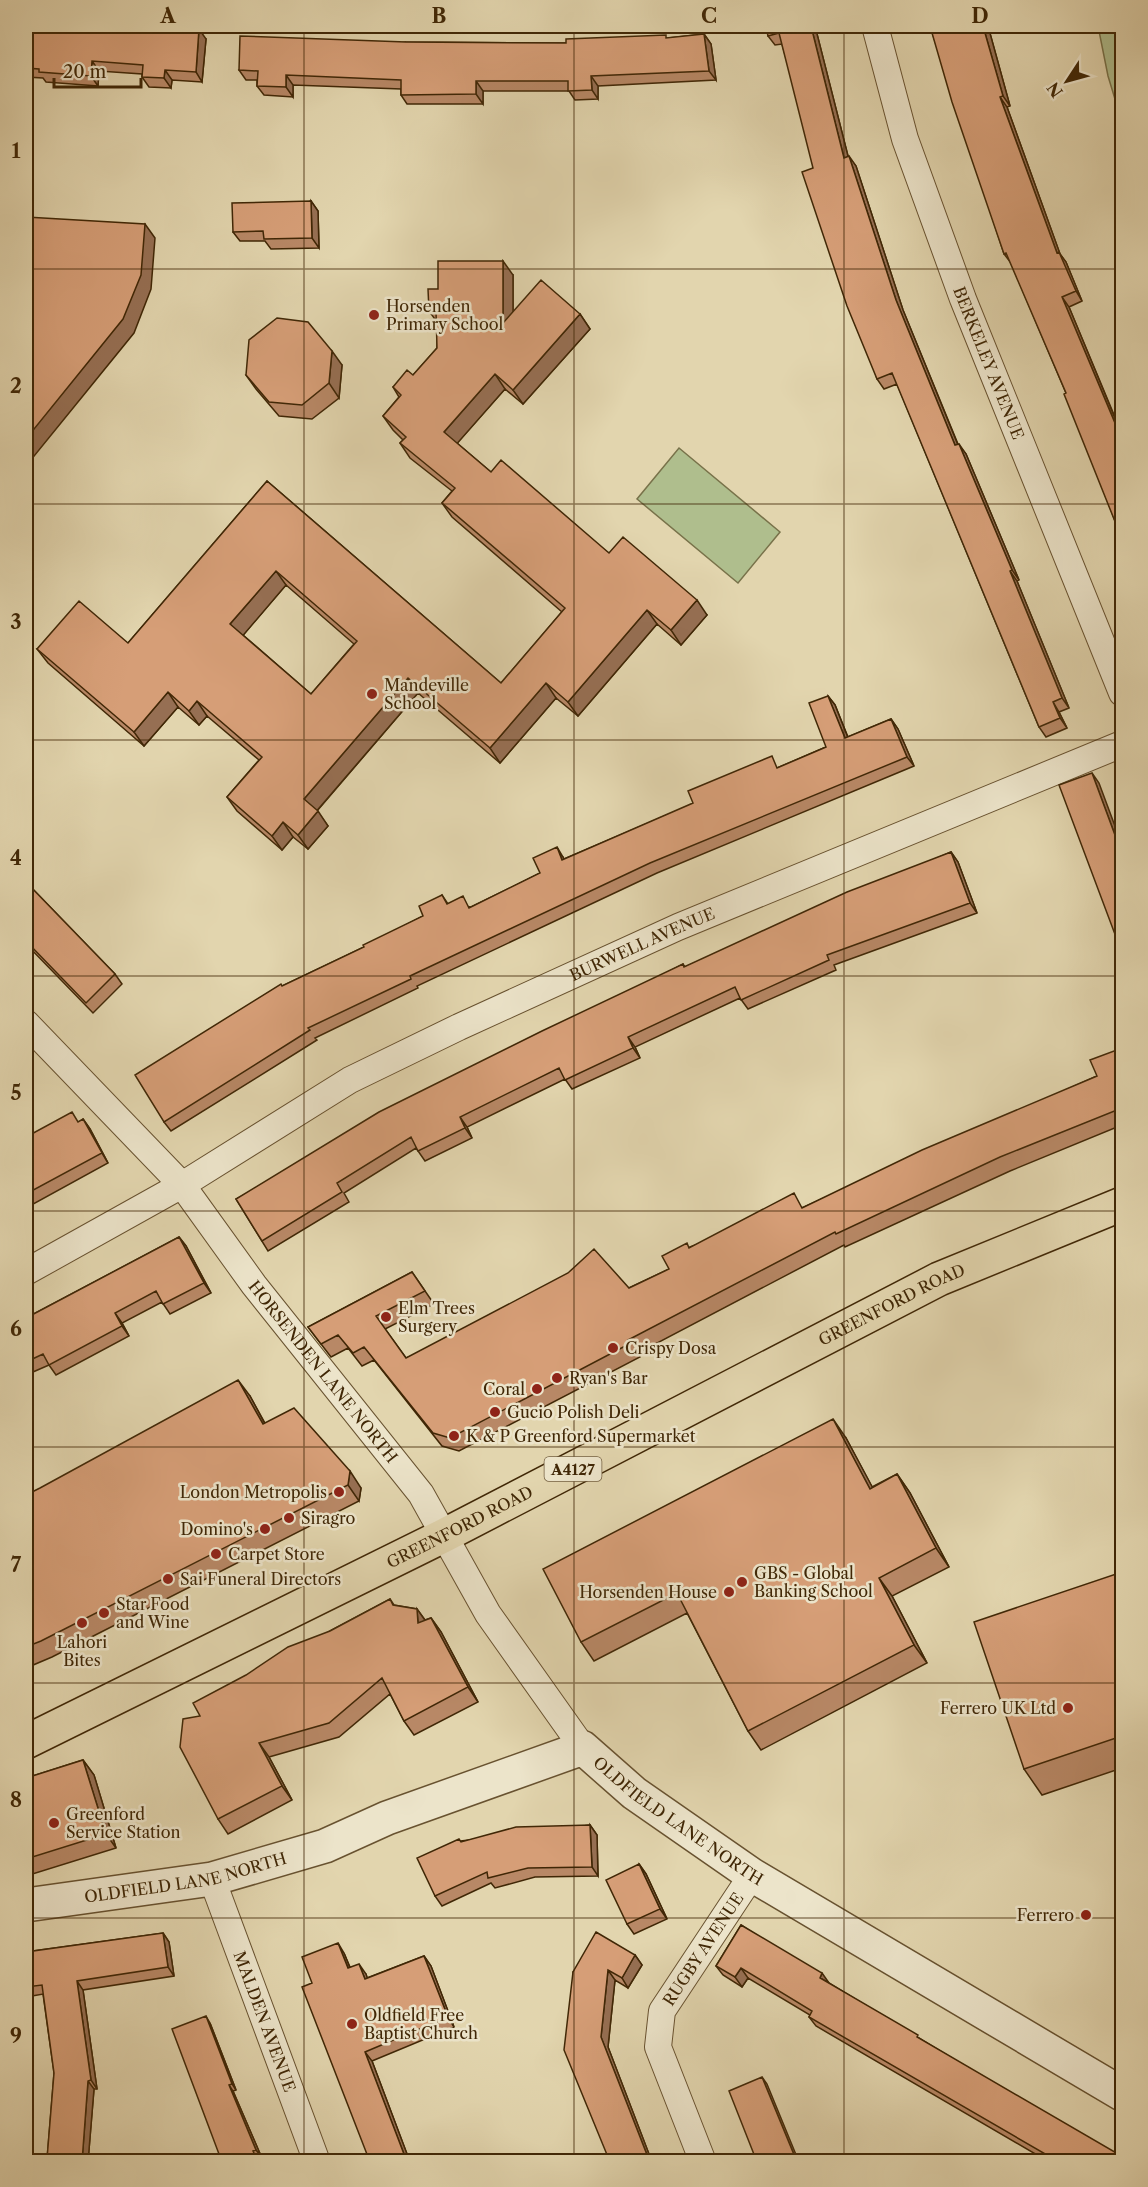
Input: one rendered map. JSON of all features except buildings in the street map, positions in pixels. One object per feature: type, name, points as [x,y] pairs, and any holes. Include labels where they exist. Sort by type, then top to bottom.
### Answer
[{"type":"main road","name":"GREENFORD ROAD","points":[[26,1742],[443,1536],[939,1280],[1122,1204]]},
{"type":"street","name":"BERKELEY AVENUE","points":[[875,26],[905,139],[963,299],[1122,693]]},
{"type":"street","name":"BURWELL AVENUE","points":[[26,1272],[182,1185],[350,1080],[459,1027],[678,927],[1122,744]]},
{"type":"street","name":"HORSENDEN LANE NORTH","points":[[26,1023],[182,1185],[254,1285],[421,1494],[488,1614],[583,1748]]},
{"type":"street","name":"OLDFIELD LANE NORTH","points":[[26,1905],[212,1879],[325,1846],[387,1818],[583,1748],[634,1793],[752,1875],[1122,2094]]},
{"type":"street","name":"RUGBY AVENUE","points":[[703,2162],[658,2047],[658,2030],[662,2011],[752,1875]]},
{"type":"street","name":"MALDEN AVENUE","points":[[212,1879],[317,2162]]},
{"type":"green space","points":[[1098,26],[1122,26],[1122,122],[1108,76]]},
{"type":"green space","points":[[679,448],[780,532],[738,583],[637,499]]},
{"type":"place","name":"Horsenden Primary School","points":[[374,315]]},
{"type":"place","name":"Mandeville School","points":[[372,694]]},
{"type":"place","name":"Elm Trees Surgery","points":[[386,1317]]},
{"type":"place","name":"Crispy Dosa","points":[[613,1348]]},
{"type":"place","name":"Ryan's Bar","points":[[557,1378]]},
{"type":"place","name":"Coral","points":[[537,1389]]},
{"type":"place","name":"Gucio Polish Deli","points":[[495,1412]]},
{"type":"place","name":"K & P Greenford Supermarket","points":[[454,1436]]},
{"type":"place","name":"London Metropolis","points":[[339,1492]]},
{"type":"place","name":"Siragro","points":[[289,1518]]},
{"type":"place","name":"Domino's","points":[[265,1529]]},
{"type":"place","name":"Carpet Store","points":[[216,1554]]},
{"type":"place","name":"Sai Funeral Directors","points":[[168,1579]]},
{"type":"place","name":"GBS - Global Banking School","points":[[742,1582]]},
{"type":"place","name":"Horsenden House","points":[[729,1592]]},
{"type":"place","name":"Star Food and Wine","points":[[104,1613]]},
{"type":"place","name":"Lahori Bites","points":[[82,1623]]},
{"type":"place","name":"Ferrero UK Ltd","points":[[1068,1708]]},
{"type":"place","name":"Greenford Service Station","points":[[54,1823]]},
{"type":"place","name":"Ferrero","points":[[1086,1915]]},
{"type":"place","name":"Oldfield Free Baptist Church","points":[[352,2024]]}]
